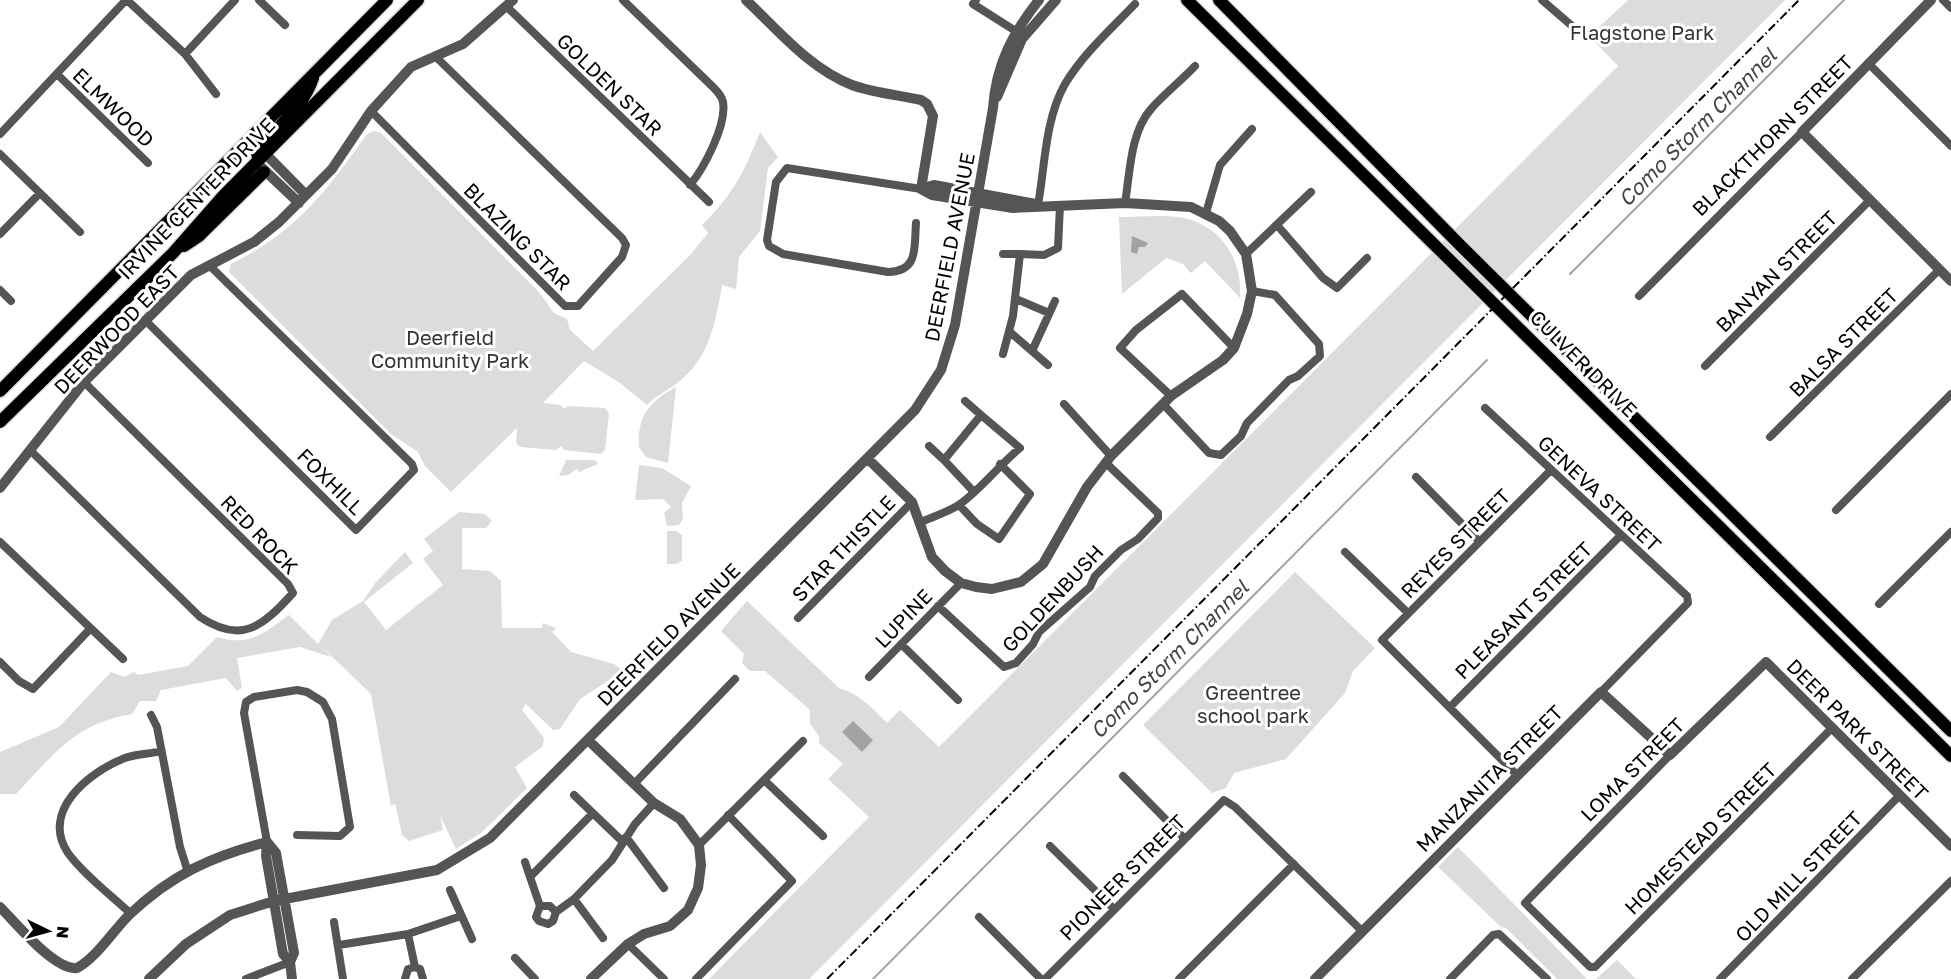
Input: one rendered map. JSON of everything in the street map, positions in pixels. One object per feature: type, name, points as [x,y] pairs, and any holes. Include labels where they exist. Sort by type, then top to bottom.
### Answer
[{"type":"main road","name":"IRVINE CENTER DRIVE","points":[[0,391],[387,0]]},
{"type":"main road","name":"IRVINE CENTER DRIVE","points":[[0,422],[173,253],[418,0]]},
{"type":"main road","name":"CULVER DRIVE","points":[[1187,0],[1951,756]]},
{"type":"main road","name":"CULVER DRIVE","points":[[1219,0],[1462,247],[1951,731]]},
{"type":"main road","points":[[262,159],[305,98],[315,73]]},
{"type":"street","points":[[0,134],[127,0],[185,54],[216,94]]},
{"type":"street","points":[[185,54],[235,0]]},
{"type":"street","points":[[259,0],[285,25]]},
{"type":"street","points":[[623,0],[713,87],[723,102],[723,113],[710,155],[702,171],[690,185]]},
{"type":"street","points":[[746,0],[802,53],[833,76],[860,87],[921,100],[927,104],[933,116],[921,189]]},
{"type":"street","points":[[976,0],[973,4],[1019,34]]},
{"type":"street","name":"DEERFIELD AVENUE","points":[[148,979],[209,927],[230,915],[279,900],[411,877],[437,870],[490,838],[915,410],[941,370],[955,325],[993,108],[1019,34],[1039,0]]},
{"type":"street","name":"DEERFIELD AVENUE","points":[[1019,34],[1056,0]]},
{"type":"street","points":[[1542,0],[1578,32]]},
{"type":"street","name":"BLACKTHORN STREET","points":[[1639,296],[1931,0]]},
{"type":"street","points":[[1943,0],[1951,8]]},
{"type":"street","name":"GOLDEN STAR","points":[[510,4],[709,202]]},
{"type":"street","name":"DEERWOOD EAST","points":[[0,488],[84,382],[191,275],[254,242],[279,222],[332,169],[371,111],[411,68],[463,44],[510,4]]},
{"type":"street","points":[[1038,205],[1052,120],[1064,85],[1077,66],[1135,4]]},
{"type":"street","name":"BLAZING STAR","points":[[371,111],[565,306],[578,306],[622,257],[626,245],[622,238],[436,57]]},
{"type":"street","points":[[1868,63],[1951,146]]},
{"type":"street","points":[[1125,203],[1136,140],[1142,123],[1151,109],[1195,66]]},
{"type":"street","name":"ELMWOOD","points":[[58,75],[148,163]]},
{"type":"street","points":[[1206,213],[1220,165],[1252,129]]},
{"type":"street","points":[[1802,132],[1951,281]]},
{"type":"street","points":[[251,139],[262,159],[302,199]]},
{"type":"street","points":[[0,154],[80,232]]},
{"type":"street","points":[[262,159],[302,199]]},
{"type":"street","points":[[868,459],[912,502],[932,557],[961,583],[992,589],[1021,582],[1043,564],[1088,487],[1109,459],[1171,396],[1223,360],[1234,348],[1242,332],[1252,291],[1246,254],[1230,231],[1206,213],[1191,207],[1125,203],[1038,205],[977,197],[932,195],[921,189],[787,168],[776,182],[767,240],[770,246],[783,254],[888,272],[901,272],[909,267],[913,256],[916,223]]},
{"type":"street","points":[[1246,254],[1311,192]]},
{"type":"street","points":[[0,234],[39,194]]},
{"type":"street","name":"BANYAN STREET","points":[[1705,366],[1870,200]]},
{"type":"street","points":[[1003,254],[1044,255],[1058,248],[1060,205]]},
{"type":"street","points":[[1277,225],[1323,278],[1337,288],[1367,258]]},
{"type":"street","points":[[1003,354],[1016,299],[1020,254]]},
{"type":"street","name":"FOXHILL","points":[[145,320],[356,530],[414,470],[412,464],[209,265]]},
{"type":"street","name":"BALSA STREET","points":[[1770,437],[1939,270]]},
{"type":"street","points":[[0,290],[11,301]]},
{"type":"street","points":[[1164,405],[1209,453],[1221,456],[1241,436],[1247,423],[1320,356],[1319,344],[1275,295],[1252,291]]},
{"type":"street","points":[[1171,396],[1120,348],[1136,330],[1182,294],[1234,348]]},
{"type":"street","points":[[1016,299],[1049,313]]},
{"type":"street","points":[[1032,351],[1055,301]]},
{"type":"street","points":[[1010,332],[1048,365]]},
{"type":"street","name":"RED ROCK","points":[[31,451],[200,617],[211,624],[231,632],[246,630],[262,624],[293,593],[288,584],[84,382]]},
{"type":"street","points":[[1836,510],[1951,394]]},
{"type":"street","points":[[921,522],[959,505],[1020,447],[965,401]]},
{"type":"street","points":[[1064,404],[1109,459]]},
{"type":"street","name":"GENEVA STREET","points":[[1485,408],[1687,596],[1688,603]]},
{"type":"street","points":[[944,460],[981,415]]},
{"type":"street","points":[[928,446],[974,492]]},
{"type":"street","name":"GOLDENBUSH","points":[[938,606],[1004,667],[1016,663],[1031,647],[1039,632],[1090,587],[1095,576],[1121,550],[1138,539],[1158,518],[1158,513],[1109,459]]},
{"type":"street","points":[[959,505],[968,516],[999,539],[1030,494],[1000,464]]},
{"type":"street","name":"REYES STREET","points":[[1450,707],[1382,640],[1551,470]]},
{"type":"street","points":[[1416,477],[1479,541]]},
{"type":"street","name":"STAR THISTLE","points":[[798,618],[912,502]]},
{"type":"street","points":[[1879,604],[1951,532]]},
{"type":"street","name":"PLEASANT STREET","points":[[1450,707],[1620,536]]},
{"type":"street","points":[[0,542],[89,630],[123,659]]},
{"type":"street","points":[[1345,552],[1408,613]]},
{"type":"street","name":"LUPINE","points":[[869,677],[961,583]]},
{"type":"street","name":"MANZANITA STREET","points":[[1315,979],[1688,603]]},
{"type":"street","points":[[0,662],[19,681],[33,689],[89,630]]},
{"type":"street","points":[[901,644],[958,700]]},
{"type":"street","name":"DEER PARK STREET","points":[[1766,662],[1951,846]]},
{"type":"street","name":"LOMA STREET","points":[[1525,903],[1766,662]]},
{"type":"street","points":[[635,783],[735,679]]},
{"type":"street","points":[[292,979],[290,962],[294,953],[266,856],[267,842],[244,713],[246,702],[255,697],[297,690],[314,696],[328,710],[350,827],[340,836],[297,835]]},
{"type":"street","points":[[1601,692],[1670,756]]},
{"type":"street","points":[[1450,707],[1517,775]]},
{"type":"street","points":[[151,715],[157,727],[180,847],[187,869]]},
{"type":"street","name":"HOMESTEAD STREET","points":[[1525,903],[1590,967],[1595,967],[1832,728]]},
{"type":"street","points":[[588,740],[654,803],[680,819],[699,845],[698,888],[688,910],[670,926],[644,934],[628,944],[591,979]]},
{"type":"street","points":[[699,845],[803,741]]},
{"type":"street","points":[[130,914],[69,854],[62,841],[58,819],[68,801],[92,775],[127,758],[161,751]]},
{"type":"street","points":[[1123,776],[1184,838]]},
{"type":"street","points":[[764,780],[823,836]]},
{"type":"street","points":[[574,795],[625,840],[664,888]]},
{"type":"street","name":"OLD MILL STREET","points":[[1720,979],[1900,795]]},
{"type":"street","name":"PIONEER STREET","points":[[1043,979],[1224,800],[1235,807],[1294,864]]},
{"type":"street","points":[[525,862],[540,906],[536,917],[545,924],[553,921],[556,912],[574,899],[612,861],[654,803]]},
{"type":"street","points":[[530,877],[593,813]]},
{"type":"street","points":[[696,979],[792,881],[728,815]]},
{"type":"street","points":[[0,907],[57,963],[70,969],[82,965],[130,914],[187,869],[225,852],[267,842]]},
{"type":"street","points":[[1050,846],[1114,909]]},
{"type":"street","points":[[1179,979],[1294,864],[1362,931]]},
{"type":"street","points":[[1852,979],[1951,881]]},
{"type":"street","points":[[450,890],[472,939]]},
{"type":"street","points":[[574,899],[603,938]]},
{"type":"street","points":[[540,906],[550,906],[556,912]]},
{"type":"street","points":[[339,945],[408,934],[461,916]]},
{"type":"street","points":[[979,917],[1043,979]]},
{"type":"street","points":[[334,922],[343,979]]},
{"type":"street","points":[[408,934],[415,967]]},
{"type":"street","points":[[1450,979],[1494,935],[1499,934],[1547,979]]},
{"type":"street","points":[[628,944],[664,979]]},
{"type":"street","points":[[515,958],[529,977]]},
{"type":"street","points":[[246,979],[290,962]]},
{"type":"street","points":[[405,979],[408,969],[415,967],[420,969],[423,979]]},
{"type":"green space","name":"Flagstone Park","points":[[1628,0],[1785,0],[809,979],[709,979],[869,817],[828,779],[843,764],[819,743],[819,736],[810,724],[810,710],[765,671],[750,671],[742,663],[744,654],[721,631],[747,601],[839,688],[859,698],[887,723],[900,710],[939,747],[1618,66],[1593,40],[1599,27]]},
{"type":"green space","name":"Deerfield Community Park","points":[[374,131],[381,133],[539,292],[554,313],[567,319],[570,330],[593,351],[691,254],[708,233],[702,225],[722,204],[737,182],[760,132],[778,157],[768,168],[760,231],[739,257],[736,289],[722,285],[710,337],[699,360],[691,370],[647,405],[620,383],[584,361],[543,403],[561,405],[564,409],[568,406],[605,408],[609,413],[605,450],[601,454],[564,450],[561,446],[556,450],[520,447],[516,443],[517,428],[451,492],[425,466],[418,452],[391,434],[229,272],[231,264],[274,238],[292,224],[338,174],[367,134]]},
{"type":"green space","points":[[1119,217],[1184,218],[1209,229],[1219,237],[1234,259],[1238,271],[1240,298],[1205,261],[1191,273],[1183,264],[1166,258],[1122,294]]},
{"type":"green space","points":[[676,387],[668,463],[646,457],[639,447],[639,436],[643,418],[652,404]]},
{"type":"green space","points":[[566,460],[595,460],[598,464],[579,472],[577,469],[568,475],[559,476]]},
{"type":"green space","points":[[639,465],[662,468],[691,486],[682,503],[683,519],[679,525],[667,526],[664,513],[671,507],[663,499],[635,500]]},
{"type":"green space","points":[[459,512],[485,514],[492,521],[486,528],[462,528],[462,569],[490,571],[501,581],[502,628],[542,628],[543,623],[556,628],[552,632],[571,652],[614,664],[635,679],[628,683],[611,679],[580,699],[560,729],[553,730],[526,704],[522,710],[544,738],[543,746],[515,767],[527,788],[481,833],[456,849],[440,815],[443,830],[409,841],[402,835],[395,804],[391,806],[371,694],[321,646],[331,657],[300,647],[237,658],[242,688],[237,691],[226,678],[161,690],[156,701],[140,701],[132,714],[95,725],[67,742],[16,794],[0,794],[0,752],[59,727],[111,672],[124,677],[134,672],[138,675],[188,666],[217,637],[229,640],[248,639],[264,633],[289,615],[318,644],[332,620],[363,601],[376,582],[405,552],[413,563],[364,602],[386,630],[443,585],[423,559],[433,551],[424,539]]},
{"type":"green space","points":[[667,531],[676,531],[682,535],[682,561],[676,564],[667,564]]},
{"type":"green space","name":"Greentree school park","points":[[1295,572],[1375,648],[1353,671],[1345,693],[1286,759],[1234,773],[1226,788],[1212,793],[1143,725]]},
{"type":"green space","points":[[1458,847],[1587,979],[1557,979],[1507,929],[1500,926],[1438,867]]},
{"type":"green space","points":[[1617,960],[1636,979],[1596,979]]},
{"type":"shaded area","points":[[1132,236],[1148,243],[1145,247],[1139,247],[1137,254],[1131,252]]},
{"type":"shaded area","points":[[853,721],[873,740],[862,752],[842,732]]},
{"type":"waterway","name":"Como Storm Channel","points":[[1570,274],[1844,0]]},
{"type":"waterway","name":"Como Storm Channel","points":[[873,979],[1487,360]]},
{"type":"railway","points":[[827,979],[1799,0]]}]
